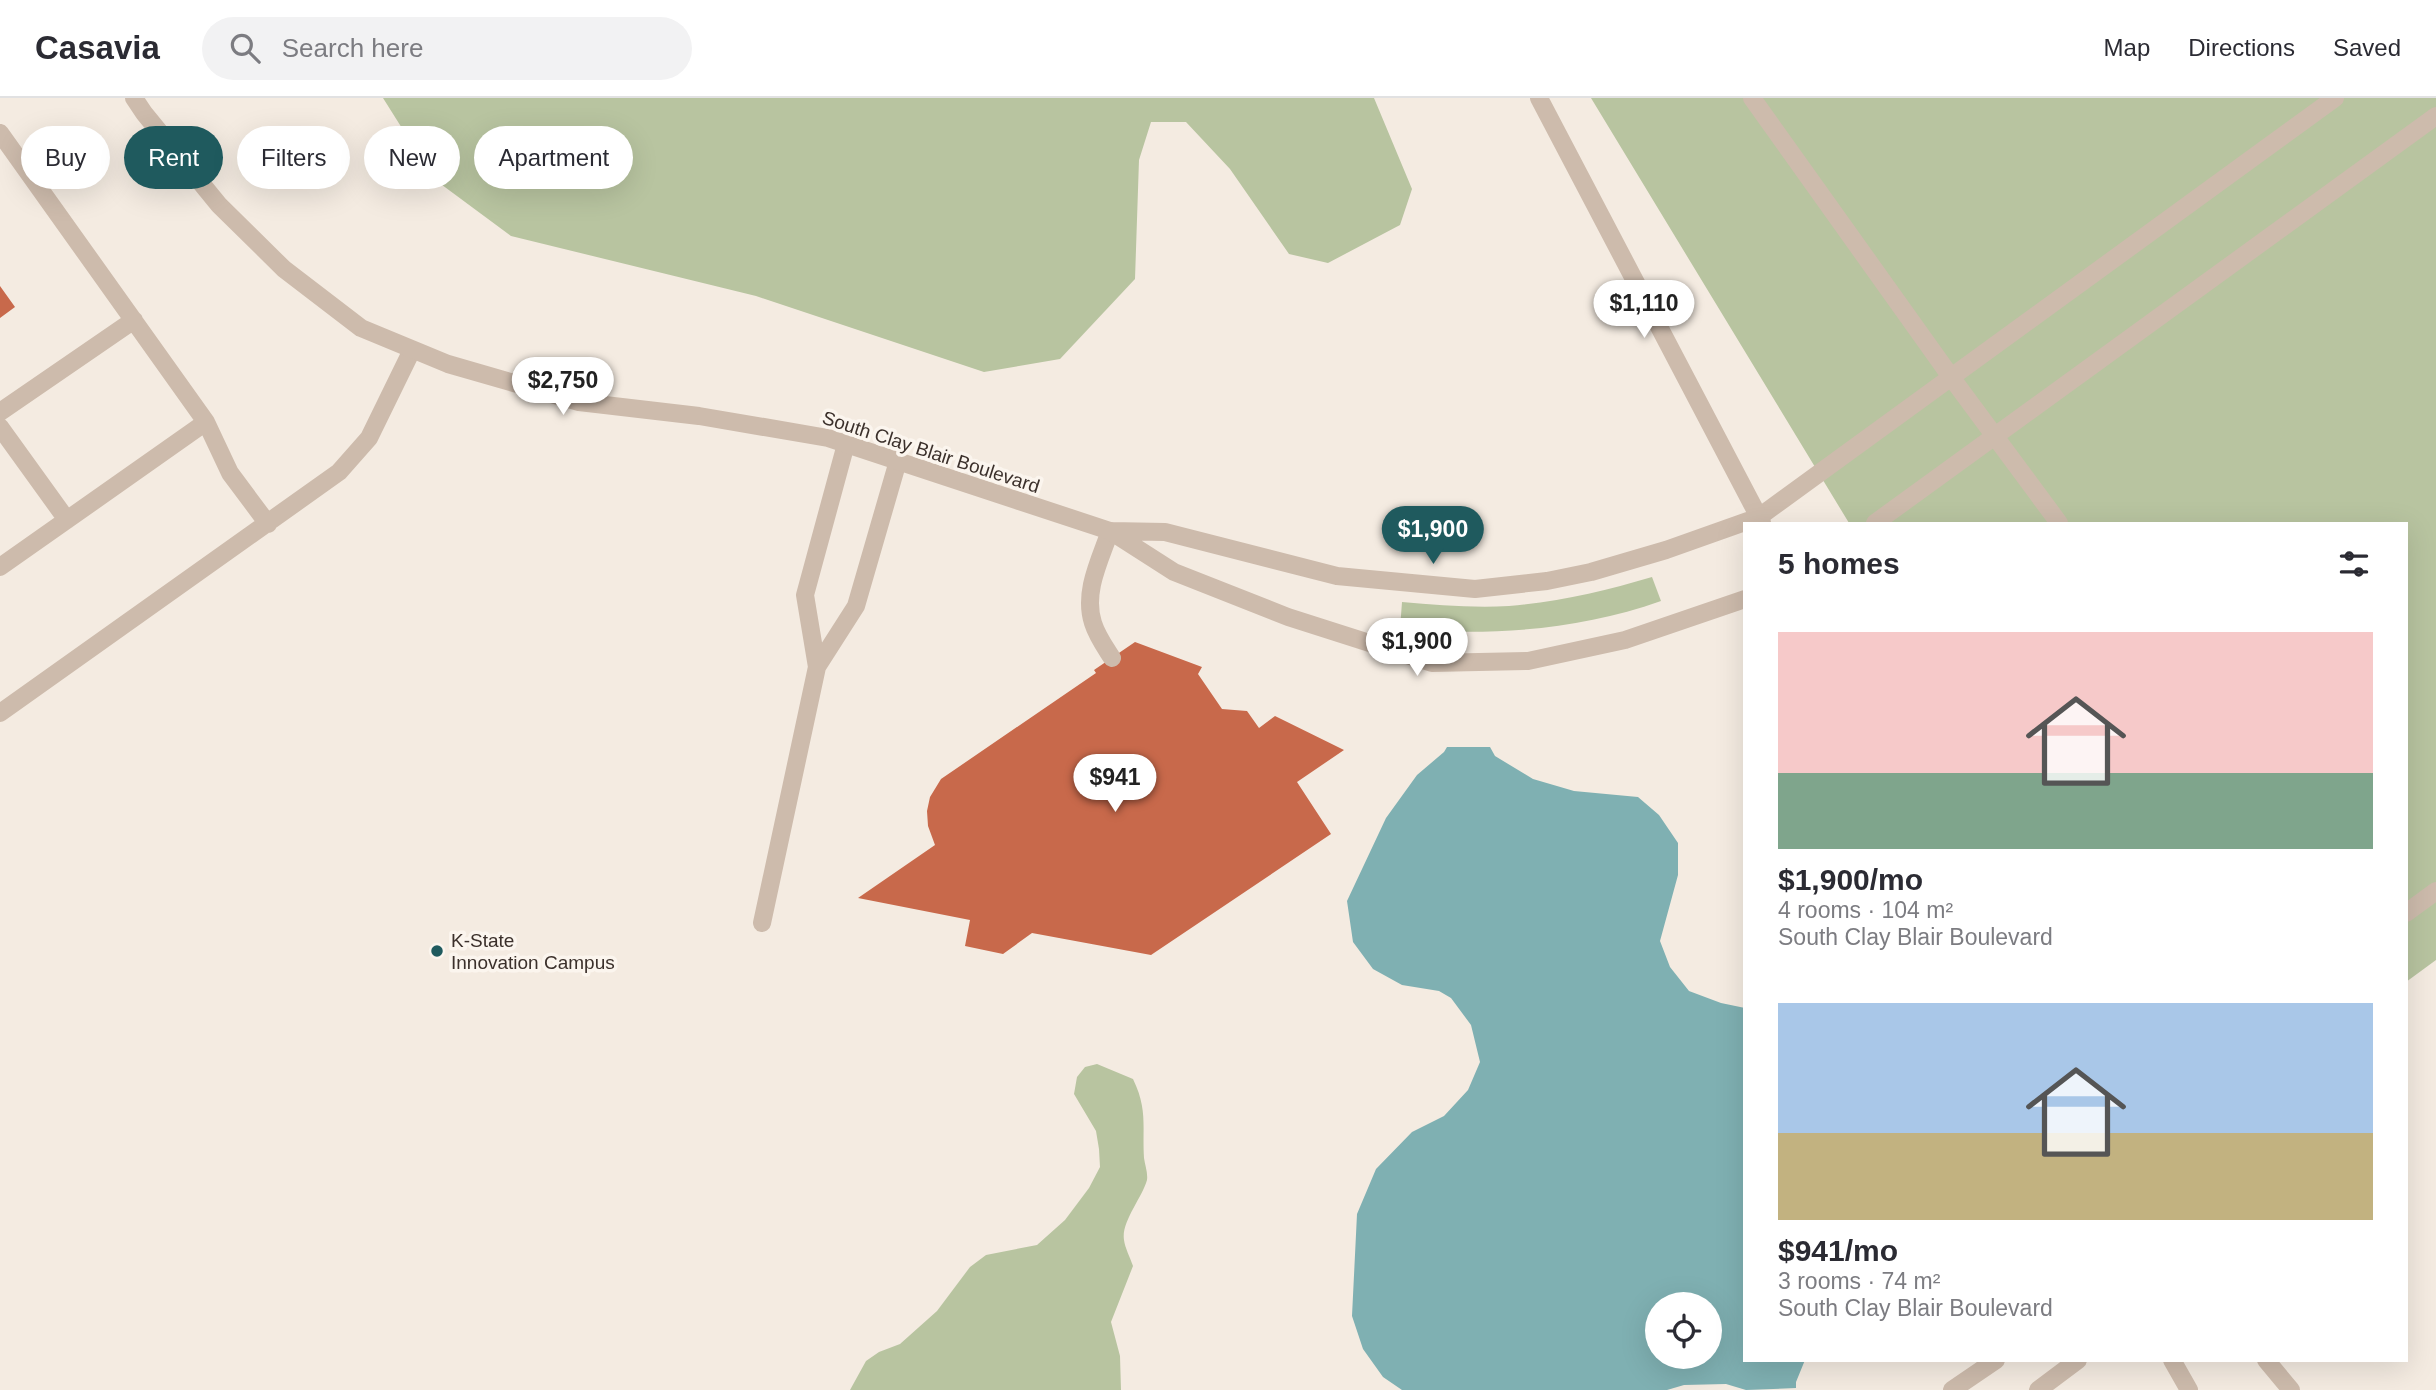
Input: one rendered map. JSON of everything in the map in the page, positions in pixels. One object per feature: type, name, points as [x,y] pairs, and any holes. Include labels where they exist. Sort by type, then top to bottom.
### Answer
[{"type":"street","name":"South Clay Blair Boulevard","points":[[134,98],[219,205],[284,269],[361,328],[448,364],[579,401],[699,416],[828,438],[1110,531],[1174,572],[1287,617],[1432,663],[1528,661],[1625,640],[1743,600]]},
{"type":"street","points":[[1539,98],[1760,520]]},
{"type":"street","points":[[1752,98],[2058,522]]},
{"type":"street","name":"South Clay Blair Boulevard","points":[[1760,520],[1951,377],[2335,98]]},
{"type":"street","points":[[1876,522],[2436,116]]},
{"type":"street","points":[[0,133],[206,422],[230,472],[268,524]]},
{"type":"street","points":[[0,412],[134,320]]},
{"type":"street","points":[[0,713],[339,472],[369,438],[412,350]]},
{"type":"street","points":[[0,567],[206,422]]},
{"type":"street","points":[[0,426],[67,520]]},
{"type":"street","points":[[817,667],[805,595],[846,444]]},
{"type":"street","points":[[762,923],[817,667],[856,606],[898,461]]},
{"type":"street","name":"South Clay Blair Boulevard","points":[[1110,531],[1166,532],[1337,576],[1475,589],[1547,581],[1591,572],[1743,525]]},
{"type":"street","points":[[1110,531],[1091,585],[1089,604],[1093,624],[1112,658]]},
{"type":"street","points":[[2408,912],[2436,891]]},
{"type":"street","points":[[1952,1390],[1993,1362]]},
{"type":"street","points":[[2038,1390],[2075,1362]]},
{"type":"street","points":[[2173,1362],[2189,1390]]},
{"type":"street","points":[[2268,1362],[2291,1390]]},
{"type":"green space","points":[[383,98],[1374,98],[1412,189],[1400,225],[1328,263],[1289,254],[1230,169],[1186,122],[1151,122],[1139,160],[1135,279],[1060,359],[984,372],[756,296],[511,236],[448,189],[460,189],[460,126],[401,126]]},
{"type":"green space","points":[[1591,98],[2436,98],[2436,960],[2408,981],[2408,522],[1848,522]]},
{"type":"green space","points":[[1652,577],[1661,601],[1597,619],[1499,631],[1400,629],[1402,602],[1509,606],[1581,595]]},
{"type":"green space","points":[[1097,1064],[1133,1079],[1141,1100],[1147,1172],[1147,1180],[1124,1233],[1133,1266],[1111,1322],[1120,1356],[1121,1390],[850,1390],[866,1361],[879,1352],[900,1344],[937,1311],[970,1267],[986,1255],[1037,1245],[1065,1220],[1089,1188],[1100,1167],[1096,1131],[1074,1094],[1077,1077],[1085,1067]]},
{"type":"water","points":[[1447,747],[1490,747],[1495,756],[1533,779],[1574,791],[1638,797],[1659,815],[1678,843],[1678,875],[1660,941],[1670,967],[1689,991],[1743,1008],[1743,1362],[1804,1362],[1796,1388],[1746,1390],[1726,1384],[1684,1385],[1667,1390],[1402,1390],[1383,1377],[1363,1349],[1352,1316],[1357,1214],[1376,1169],[1412,1132],[1444,1116],[1468,1090],[1480,1062],[1471,1025],[1451,998],[1439,991],[1402,985],[1373,969],[1353,942],[1347,901],[1386,818],[1417,775]]},
{"type":"building","points":[[0,286],[15,307],[0,318]]},
{"type":"building","points":[[1135,642],[1202,667],[1198,674],[1222,709],[1247,711],[1259,728],[1275,716],[1344,750],[1297,782],[1331,834],[1151,955],[1032,933],[1003,954],[965,946],[970,920],[858,898],[935,845],[928,826],[927,811],[930,797],[941,779],[1096,673],[1094,670]]},
{"type":"place","name":"K-State Innovation Campus","points":[[437,951]]}]
